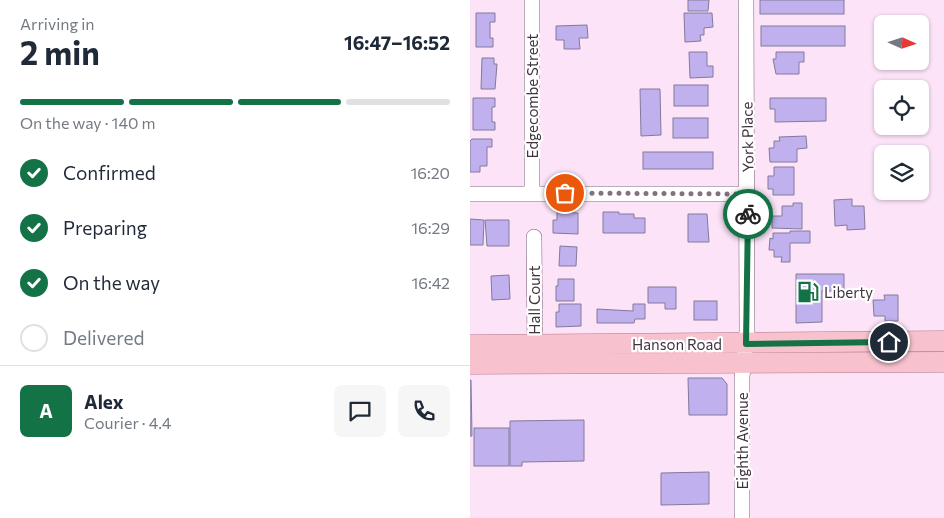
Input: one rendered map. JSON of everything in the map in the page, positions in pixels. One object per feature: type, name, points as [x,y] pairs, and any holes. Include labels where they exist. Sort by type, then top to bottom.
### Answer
[{"type":"main road","name":"Hanson Road","points":[[744,354],[944,341]]},
{"type":"main road","name":"Hanson Road","points":[[470,345],[535,354],[744,354],[944,362]]},
{"type":"main road","name":"Hanson Road","points":[[470,364],[535,354]]},
{"type":"street","name":"Edgecombe Street","points":[[532,0],[532,193]]},
{"type":"street","name":"York Place","points":[[744,354],[748,194],[746,0]]},
{"type":"street","points":[[470,194],[748,194]]},
{"type":"street","name":"Hall Court","points":[[534,237],[535,354]]},
{"type":"street","name":"Eighth Avenue","points":[[742,518],[744,354]]},
{"type":"building","points":[[688,0],[709,0],[708,11],[688,11]]},
{"type":"building","points":[[760,0],[844,0],[844,14],[760,14]]},
{"type":"building","points":[[476,13],[495,13],[495,22],[490,22],[490,38],[493,38],[493,47],[476,47]]},
{"type":"building","points":[[684,13],[712,13],[713,27],[704,28],[704,35],[700,35],[701,41],[685,42]]},
{"type":"building","points":[[587,25],[588,38],[579,38],[580,49],[564,49],[564,40],[556,40],[556,26]]},
{"type":"building","points":[[761,26],[845,26],[845,46],[761,46]]},
{"type":"building","points":[[689,52],[707,52],[707,66],[713,66],[713,77],[690,78]]},
{"type":"building","points":[[776,52],[804,52],[804,62],[799,62],[799,74],[776,74],[773,59],[776,59]]},
{"type":"building","points":[[482,58],[494,58],[494,64],[497,64],[495,89],[481,89]]},
{"type":"building","points":[[674,85],[708,85],[708,106],[674,106]]},
{"type":"building","points":[[640,89],[660,89],[661,135],[641,136]]},
{"type":"building","points":[[473,98],[495,98],[495,107],[492,107],[492,122],[495,122],[495,130],[473,130]]},
{"type":"building","points":[[770,98],[826,98],[826,121],[775,122],[775,109],[770,109]]},
{"type":"building","points":[[673,118],[708,118],[708,138],[673,138]]},
{"type":"building","points":[[806,136],[807,148],[797,149],[797,162],[770,162],[769,148],[774,148],[774,141],[780,141],[779,137]]},
{"type":"building","points":[[472,139],[492,139],[492,147],[487,147],[487,166],[480,166],[480,172],[470,172],[470,141]]},
{"type":"building","points":[[643,152],[713,152],[713,169],[643,169]]},
{"type":"building","points":[[774,167],[794,167],[794,195],[773,195],[773,189],[768,189],[768,176],[774,176]]},
{"type":"building","points":[[852,199],[852,206],[864,206],[865,229],[847,230],[847,225],[835,226],[834,200]]},
{"type":"building","points":[[793,203],[802,203],[802,229],[772,228],[772,216],[782,216],[782,206],[793,206]]},
{"type":"building","points":[[557,212],[578,213],[578,234],[553,233],[553,220],[557,220]]},
{"type":"building","points":[[603,212],[634,214],[634,218],[645,218],[645,233],[603,233]]},
{"type":"building","points":[[688,214],[707,214],[709,242],[688,242]]},
{"type":"building","points":[[470,219],[484,220],[483,245],[470,245]]},
{"type":"building","points":[[485,220],[509,220],[509,246],[487,246]]},
{"type":"building","points":[[790,231],[810,231],[810,243],[790,243],[790,262],[781,262],[782,257],[774,257],[774,250],[769,250],[770,238],[773,239],[773,233],[790,233]]},
{"type":"building","points":[[560,246],[577,247],[576,266],[559,266]]},
{"type":"building","points":[[796,274],[844,274],[844,291],[822,291],[822,322],[796,323]]},
{"type":"building","points":[[509,275],[510,299],[492,300],[491,276]]},
{"type":"building","points":[[558,279],[574,279],[574,301],[556,301]]},
{"type":"building","points":[[648,287],[676,287],[676,309],[665,309],[665,303],[648,303]]},
{"type":"building","points":[[884,295],[898,295],[898,321],[885,321],[885,316],[874,316],[873,300],[885,300]]},
{"type":"building","points":[[694,301],[717,301],[717,320],[694,320]]},
{"type":"building","points":[[559,304],[581,304],[581,326],[556,327],[556,312],[559,312]]},
{"type":"building","points":[[633,304],[645,304],[645,319],[635,319],[634,323],[597,323],[597,309],[633,311]]},
{"type":"building","points":[[688,378],[722,378],[727,384],[727,415],[689,415]]},
{"type":"building","points":[[471,380],[472,436],[470,436]]},
{"type":"building","points":[[584,420],[584,461],[522,462],[522,466],[510,466],[510,421]]},
{"type":"building","points":[[474,428],[509,428],[509,466],[474,466]]},
{"type":"building","points":[[709,472],[709,504],[661,505],[661,473]]},
{"type":"way so far","points":[[565,193],[748,194],[748,214]]},
{"type":"place","name":"Liberty","points":[[808,292]]},
{"type":"route","points":[[748,214],[746,344],[889,342]]}]
